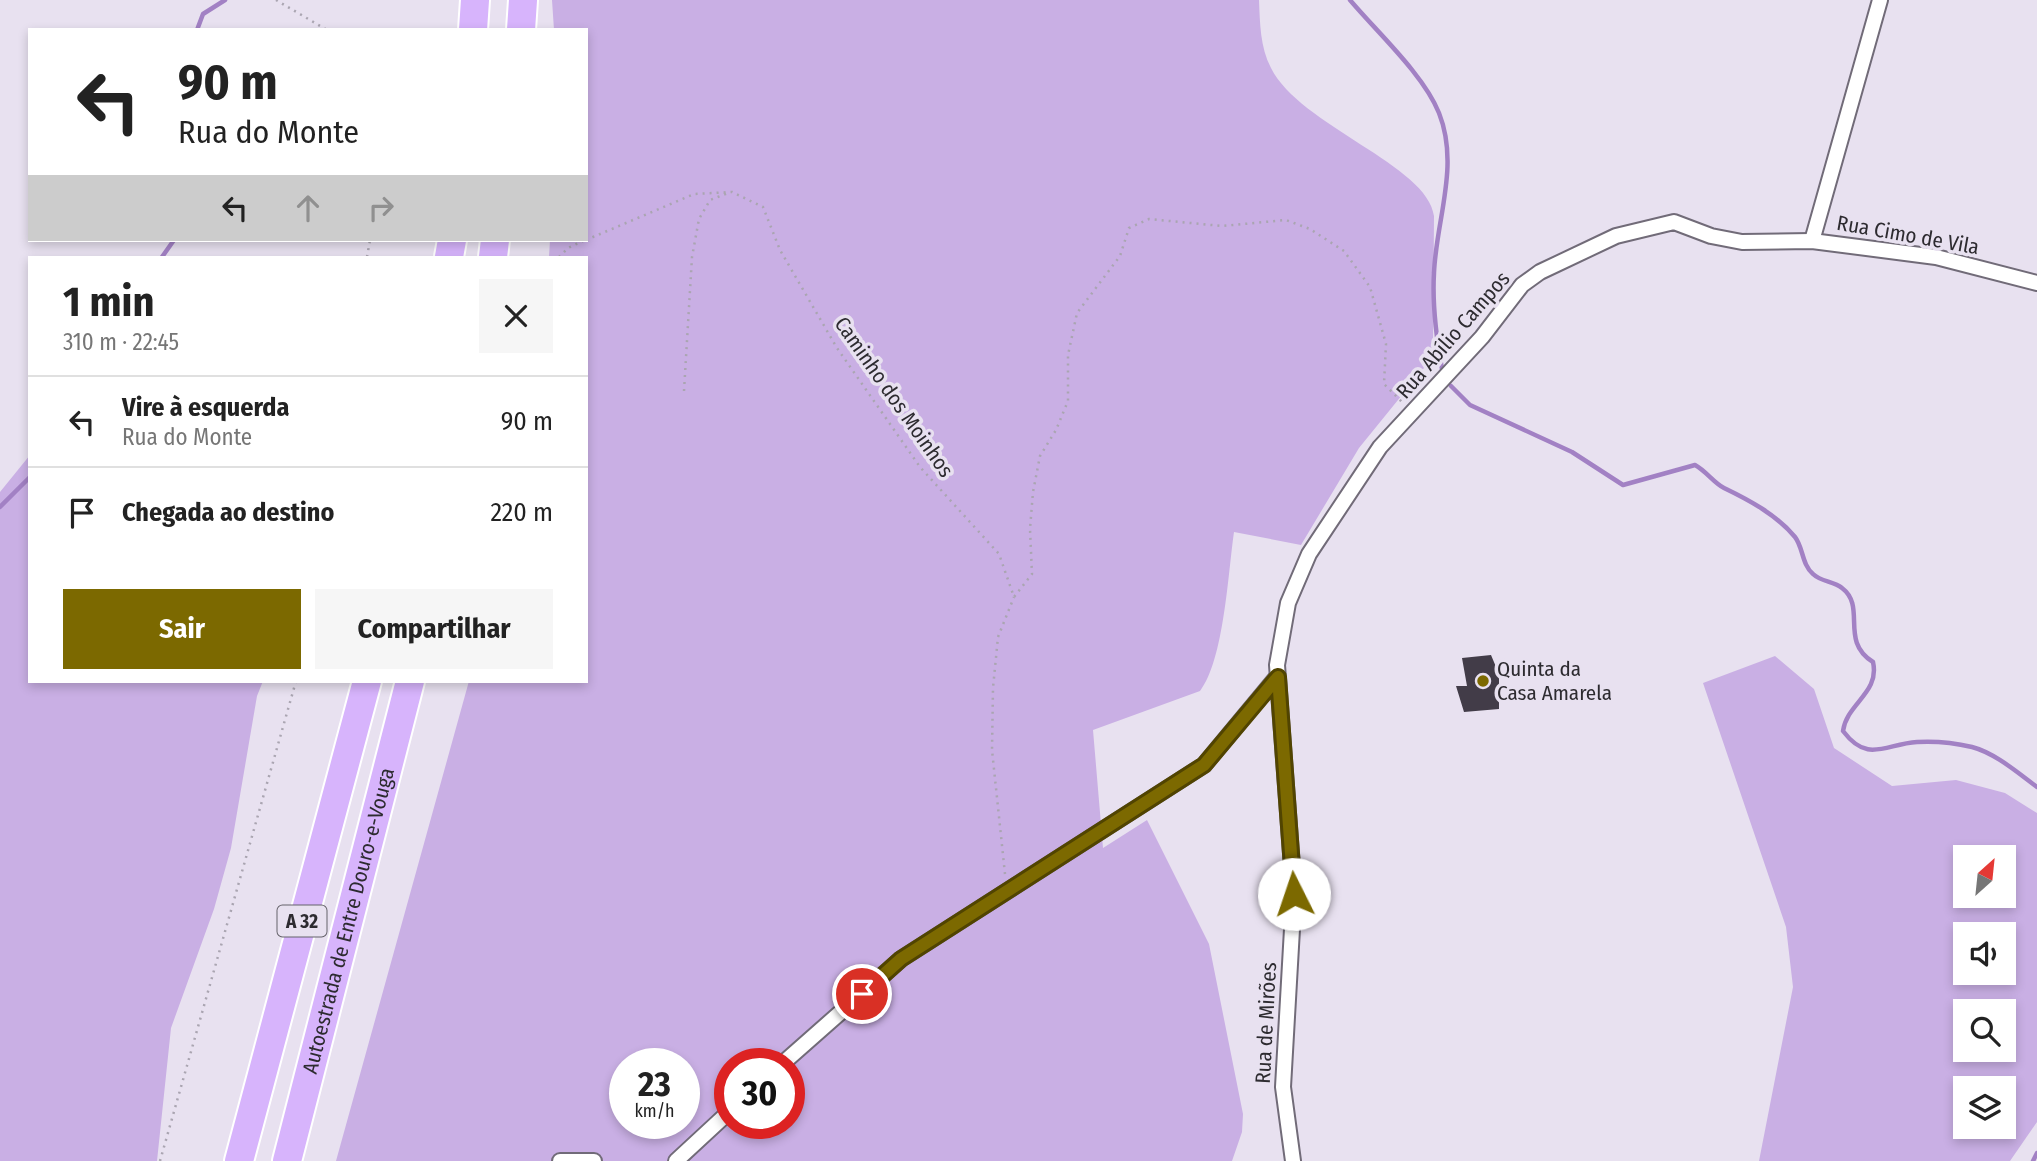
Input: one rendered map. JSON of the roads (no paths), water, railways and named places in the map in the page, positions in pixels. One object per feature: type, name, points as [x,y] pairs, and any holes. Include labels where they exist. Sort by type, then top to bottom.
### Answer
[{"type":"highway","points":[[473,28],[475,0]]},
{"type":"highway","points":[[522,28],[523,0]]},
{"type":"highway","name":"Autoestrada de Entre Douro-e-Vouga","points":[[239,1161],[367,683]]},
{"type":"highway","name":"Autoestrada de Entre Douro-e-Vouga","points":[[287,1161],[409,683]]},
{"type":"street","points":[[1812,240],[1880,0]]},
{"type":"street","name":"Rua Abílio Campos","points":[[1278,677],[1276,665],[1288,603],[1309,554],[1380,447],[1482,337],[1522,285],[1541,272],[1616,236],[1674,222],[1711,236],[1742,242],[1812,240]]},
{"type":"street","name":"Rua Cimo de Vila","points":[[1812,240],[1936,257],[2037,283]]},
{"type":"street","points":[[800,1048],[901,959],[1204,765],[1278,677]]},
{"type":"street","name":"Rua de Mirões","points":[[1278,677],[1294,894],[1283,1087],[1293,1161]]},
{"type":"street","points":[[676,1161],[714,1126]]},
{"type":"street","points":[[561,1161],[594,1161]]},
{"type":"waterway","points":[[198,28],[203,14],[225,0]]},
{"type":"waterway","points":[[1350,0],[1423,84],[1439,113],[1445,133],[1447,173],[1434,285],[1435,321],[1442,369]]},
{"type":"waterway","points":[[163,256],[173,242]]},
{"type":"waterway","points":[[1451,386],[1470,405],[1572,452],[1623,485],[1695,465],[1720,486],[1762,509],[1795,537],[1809,570],[1816,577],[1842,588],[1853,605],[1857,644],[1863,654],[1873,662],[1874,673],[1868,690],[1846,721],[1843,731],[1852,741],[1869,750],[1924,742],[1972,747],[1998,759],[2037,787]]},
{"type":"waterway","points":[[0,507],[28,479]]},
{"type":"waterway","points":[[2033,1161],[2037,1153]]},
{"type":"place","name":"Quinta da Casa Amarela","points":[[1483,681]]}]
